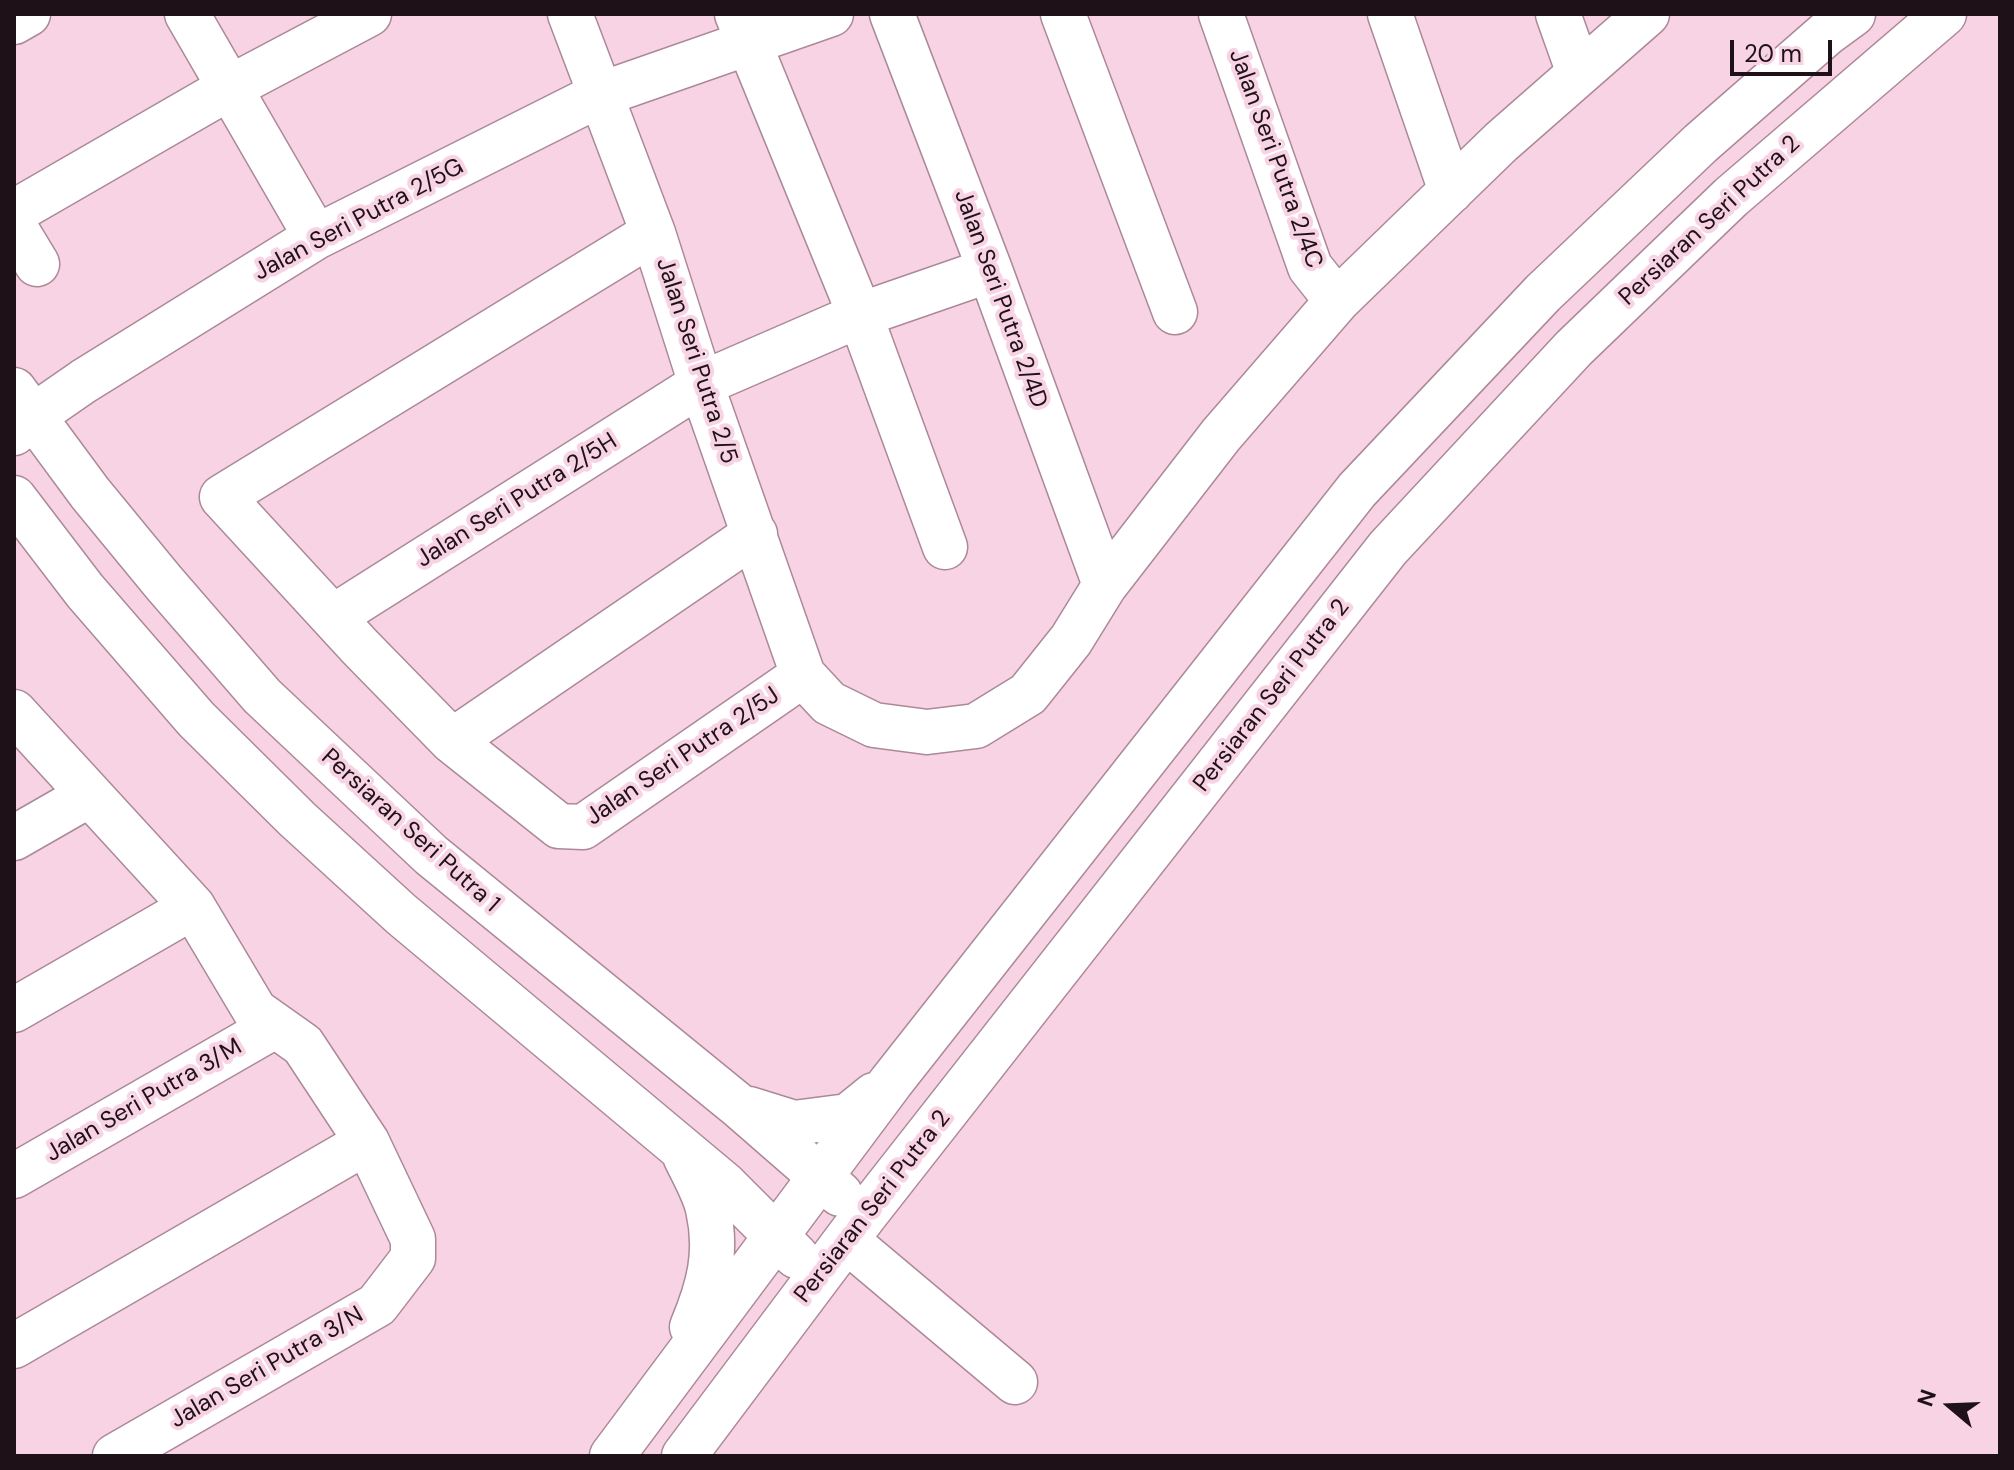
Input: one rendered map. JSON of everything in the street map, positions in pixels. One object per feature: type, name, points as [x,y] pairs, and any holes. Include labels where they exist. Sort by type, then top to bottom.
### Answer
[{"type":"street","points":[[14,22],[28,14]]},
{"type":"street","points":[[187,14],[316,237]]},
{"type":"street","points":[[14,212],[229,88],[369,14]]},
{"type":"street","name":"Jalan Seri Putra 2/5","points":[[570,14],[653,233],[701,384],[755,534],[816,689]]},
{"type":"street","name":"Jalan Seri Putra 2/5G","points":[[20,413],[84,381],[316,237],[599,95],[743,29],[831,14]]},
{"type":"street","name":"Jalan Seri Putra 2/4D","points":[[892,14],[1105,585]]},
{"type":"street","points":[[1063,14],[1175,312]]},
{"type":"street","name":"Jalan Seri Putra 2/4C","points":[[1221,14],[1310,267],[1337,301]]},
{"type":"street","points":[[1390,14],[1451,191]]},
{"type":"street","points":[[1558,14],[1579,73]]},
{"type":"street","points":[[816,689],[874,725],[927,732],[976,726],[1028,694],[1071,640],[1105,585],[1221,435],[1337,301],[1501,142],[1647,14]]},
{"type":"street","name":"Persiaran Seri Putra 2","points":[[684,1456],[855,1228],[1388,548],[1574,348],[1731,197],[1944,14]]},
{"type":"street","points":[[612,1456],[891,1082],[1357,490],[1543,293],[1701,143],[1841,20]]},
{"type":"street","points":[[743,29],[860,315],[945,547]]},
{"type":"street","points":[[14,226],[37,264]]},
{"type":"street","points":[[653,233],[222,497],[452,741],[755,534]]},
{"type":"street","name":"Jalan Seri Putra 2/5H","points":[[333,617],[701,384],[860,315],[990,270]]},
{"type":"street","name":"Persiaran Seri Putra 1","points":[[20,413],[262,696],[431,855],[820,1175],[855,1228],[1015,1382]]},
{"type":"street","points":[[14,498],[85,591],[196,719],[297,819],[401,914],[725,1185],[817,1278]]},
{"type":"street","name":"Jalan Seri Putra 2/5J","points":[[452,741],[559,826],[583,827],[816,689]]},
{"type":"street","points":[[14,712],[193,907],[255,1011],[303,1045],[367,1142],[14,1346]]},
{"type":"street","points":[[14,838],[89,795]]},
{"type":"street","points":[[14,1010],[193,907]]},
{"type":"street","name":"Jalan Seri Putra 3/M","points":[[14,1176],[275,1026]]},
{"type":"street","points":[[739,1106],[794,1123],[848,1116],[891,1082]]},
{"type":"street","name":"Jalan Seri Putra 3/N","points":[[115,1456],[377,1305],[413,1258],[413,1239],[367,1142]]},
{"type":"street","points":[[671,1377],[702,1304],[714,1258],[708,1207],[681,1147]]}]
